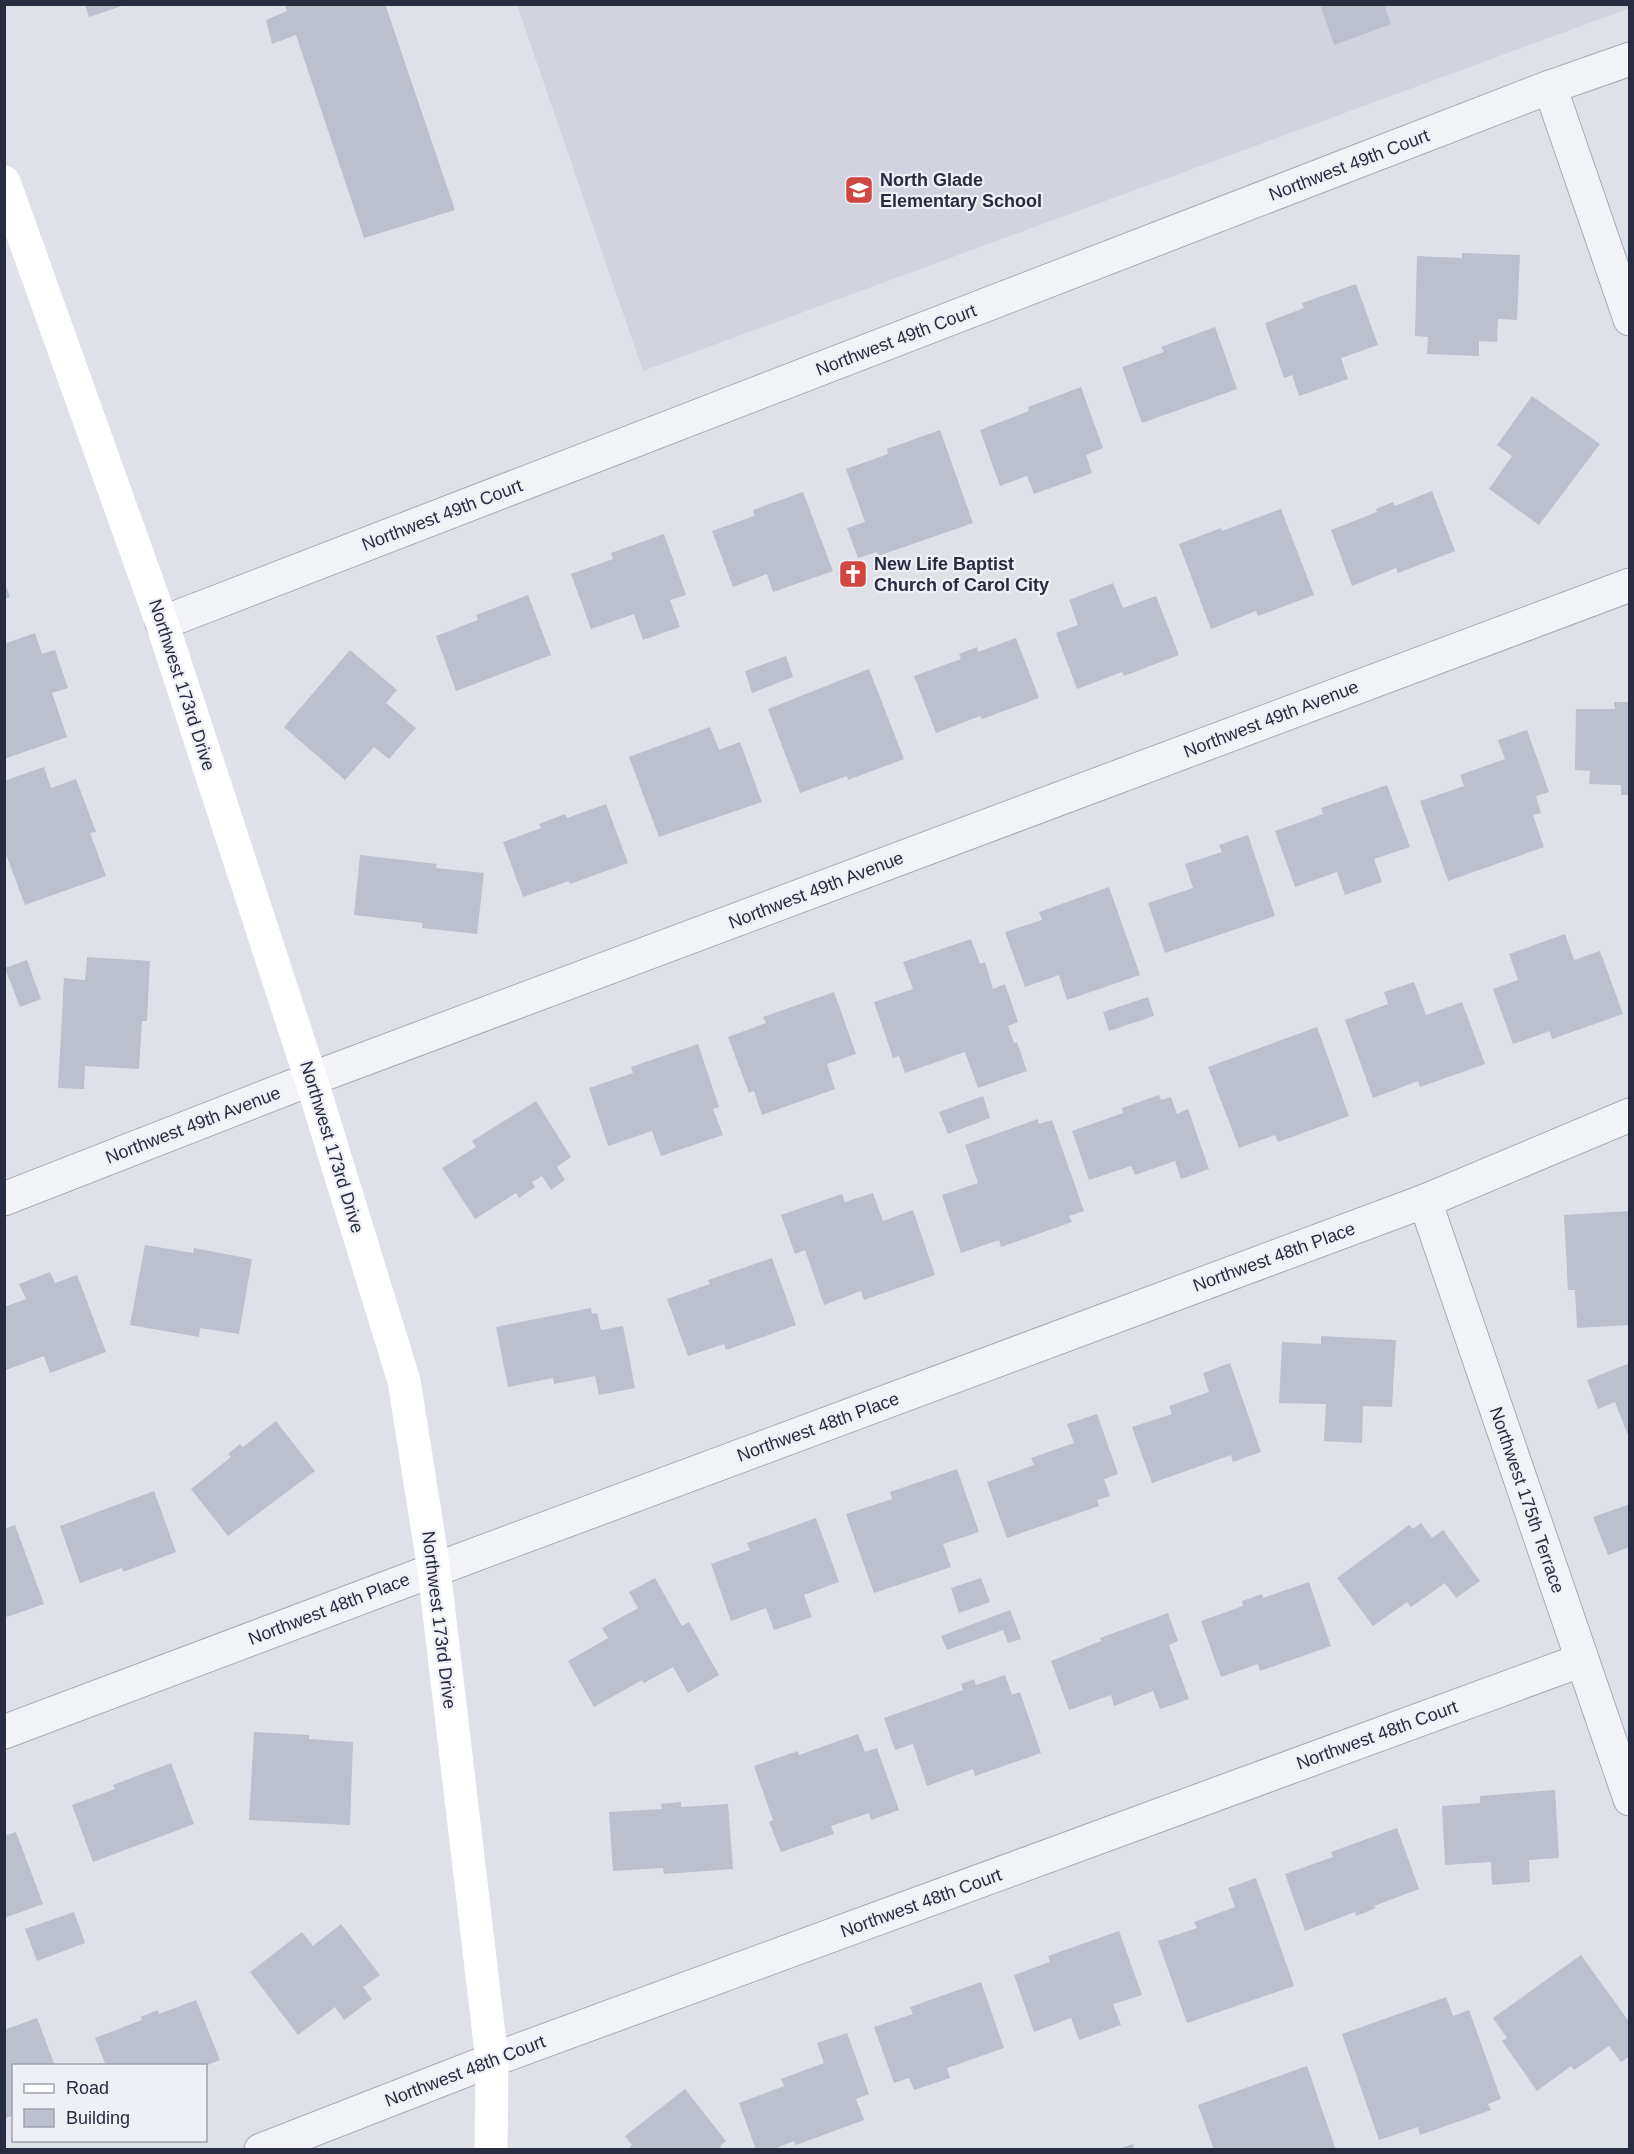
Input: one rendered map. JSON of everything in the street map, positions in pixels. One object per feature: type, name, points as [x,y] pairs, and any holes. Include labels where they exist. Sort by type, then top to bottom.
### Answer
[{"type":"street","name":"Northwest 49th Court","points":[[162,623],[1550,87],[1629,59]]},
{"type":"street","points":[[1550,87],[1629,319]]},
{"type":"street","name":"Northwest 173rd Drive","points":[[4,182],[162,623],[311,1079],[404,1381],[434,1570],[492,2060],[491,2150]]},
{"type":"street","name":"Northwest 49th Avenue","points":[[4,1199],[311,1079],[1629,585]]},
{"type":"street","name":"Northwest 48th Place","points":[[4,1732],[1425,1201],[1629,1115]]},
{"type":"street","name":"Northwest 175th Terrace","points":[[1425,1201],[1629,1799]]},
{"type":"street","name":"Northwest 48th Court","points":[[261,2150],[492,2060],[1582,1660]]},
{"type":"shaded area","name":"North Glade Elementary School","points":[[1629,4],[1630,8],[643,371],[517,5]]},
{"type":"building","points":[[85,4],[125,4],[125,5],[89,17]]},
{"type":"building","points":[[285,4],[385,4],[455,210],[364,238],[296,35],[272,44],[266,20],[287,11]]},
{"type":"building","points":[[1320,4],[1384,4],[1391,24],[1334,45]]},
{"type":"building","points":[[1462,253],[1520,255],[1517,320],[1498,319],[1497,342],[1479,341],[1479,356],[1427,354],[1428,337],[1415,336],[1417,256],[1462,258]]},
{"type":"building","points":[[1356,284],[1378,345],[1341,358],[1348,379],[1299,396],[1292,375],[1284,378],[1265,323],[1304,308],[1302,303]]},
{"type":"building","points":[[1215,327],[1237,389],[1142,423],[1122,367],[1164,352],[1161,347]]},
{"type":"building","points":[[1081,387],[1103,448],[1086,455],[1092,473],[1034,494],[1027,476],[1000,486],[980,430],[1029,411],[1028,407]]},
{"type":"building","points":[[1532,396],[1600,444],[1539,525],[1489,489],[1512,456],[1497,445]]},
{"type":"building","points":[[940,430],[973,523],[878,556],[877,552],[858,558],[847,528],[865,522],[846,469],[888,454],[887,449]]},
{"type":"building","points":[[1432,491],[1455,551],[1398,573],[1396,568],[1352,586],[1331,530],[1377,512],[1376,509],[1393,502],[1395,506]]},
{"type":"building","points":[[803,492],[833,571],[773,592],[767,574],[733,587],[712,531],[754,516],[753,510]]},
{"type":"building","points":[[1281,509],[1314,595],[1258,616],[1256,611],[1211,629],[1179,544]]},
{"type":"building","points":[[664,534],[686,595],[670,600],[680,627],[643,640],[634,614],[591,629],[571,574],[613,559],[611,553]]},
{"type":"building","points":[[4,581],[10,597],[4,599]]},
{"type":"building","points":[[1113,583],[1123,608],[1156,596],[1179,655],[1124,676],[1122,672],[1077,689],[1056,633],[1078,625],[1069,600]]},
{"type":"building","points":[[528,595],[551,655],[456,691],[436,636],[478,620],[476,615]]},
{"type":"building","points":[[35,633],[42,654],[55,650],[68,688],[52,693],[67,737],[4,759],[4,644]]},
{"type":"building","points":[[1016,638],[1039,698],[982,719],[980,716],[936,733],[914,676],[961,659],[959,654],[977,647],[978,652]]},
{"type":"building","points":[[350,650],[397,690],[386,703],[416,728],[389,759],[374,747],[345,780],[284,727]]},
{"type":"building","points":[[786,656],[793,677],[752,693],[745,671]]},
{"type":"building","points":[[869,669],[904,759],[848,780],[847,776],[800,793],[768,709]]},
{"type":"building","points":[[1614,702],[1630,702],[1630,795],[1621,795],[1621,785],[1589,784],[1590,771],[1575,770],[1576,709],[1615,709]]},
{"type":"building","points":[[710,727],[719,750],[740,742],[762,802],[659,837],[629,757]]},
{"type":"building","points":[[1527,730],[1549,792],[1536,796],[1541,813],[1533,815],[1544,847],[1448,881],[1420,801],[1464,786],[1460,775],[1505,759],[1498,740]]},
{"type":"building","points":[[44,767],[51,788],[76,779],[96,832],[90,833],[106,876],[25,905],[4,849],[4,781]]},
{"type":"building","points":[[1387,785],[1410,847],[1374,859],[1382,882],[1345,895],[1337,872],[1295,887],[1275,831],[1323,814],[1321,808]]},
{"type":"building","points":[[606,804],[628,863],[570,884],[569,881],[523,897],[503,842],[541,828],[539,824],[565,814],[567,818]]},
{"type":"building","points":[[1248,835],[1275,916],[1165,953],[1148,903],[1193,888],[1185,864],[1222,852],[1219,845]]},
{"type":"building","points":[[360,855],[437,864],[436,868],[484,873],[477,934],[422,928],[423,923],[354,915]]},
{"type":"building","points":[[1109,887],[1140,975],[1067,1000],[1059,975],[1025,987],[1005,932],[1042,920],[1039,912]]},
{"type":"building","points":[[1565,934],[1574,960],[1600,951],[1623,1014],[1552,1039],[1550,1031],[1513,1044],[1493,989],[1518,980],[1509,954]]},
{"type":"building","points":[[971,939],[980,964],[985,962],[993,989],[1005,984],[1018,1022],[1008,1026],[1014,1043],[1017,1042],[1027,1071],[978,1088],[965,1052],[905,1073],[899,1056],[893,1058],[874,1002],[913,989],[903,962]]},
{"type":"building","points":[[87,957],[150,961],[147,1021],[142,1021],[139,1069],[85,1066],[84,1089],[58,1088],[64,978],[85,980]]},
{"type":"building","points":[[27,960],[41,999],[20,1007],[5,968]]},
{"type":"building","points":[[1414,982],[1426,1015],[1462,1002],[1485,1064],[1420,1087],[1418,1081],[1373,1098],[1345,1020],[1388,1004],[1384,992]]},
{"type":"building","points":[[834,992],[856,1054],[827,1064],[835,1089],[762,1115],[754,1091],[749,1093],[728,1037],[766,1023],[763,1017]]},
{"type":"building","points":[[1148,997],[1154,1016],[1109,1031],[1103,1012]]},
{"type":"building","points":[[1317,1027],[1349,1116],[1278,1142],[1275,1135],[1239,1148],[1208,1067]]},
{"type":"building","points":[[698,1044],[719,1107],[713,1109],[723,1135],[661,1156],[652,1131],[608,1146],[589,1088],[633,1073],[631,1067]]},
{"type":"building","points":[[1159,1095],[1161,1100],[1171,1097],[1177,1114],[1188,1109],[1209,1169],[1181,1179],[1175,1161],[1135,1175],[1131,1166],[1089,1180],[1072,1131],[1123,1113],[1122,1108]]},
{"type":"building","points":[[983,1096],[990,1118],[948,1134],[939,1112]]},
{"type":"building","points":[[536,1101],[571,1157],[557,1167],[565,1180],[551,1190],[542,1176],[532,1182],[535,1187],[519,1198],[516,1193],[475,1219],[442,1168],[476,1147],[472,1141]]},
{"type":"building","points":[[1038,1119],[1039,1124],[1052,1120],[1084,1211],[1069,1216],[1072,1222],[1001,1247],[999,1240],[961,1253],[942,1195],[978,1183],[965,1145]]},
{"type":"building","points":[[873,1193],[883,1221],[913,1210],[935,1275],[864,1300],[861,1291],[824,1305],[805,1250],[795,1254],[781,1215],[842,1194],[845,1202]]},
{"type":"building","points":[[1630,1211],[1630,1325],[1577,1328],[1575,1290],[1568,1290],[1564,1215]]},
{"type":"building","points":[[145,1245],[193,1253],[194,1248],[252,1259],[239,1334],[200,1328],[199,1337],[130,1325]]},
{"type":"building","points":[[772,1258],[796,1325],[726,1350],[724,1344],[688,1356],[667,1299],[710,1284],[708,1280]]},
{"type":"building","points":[[50,1272],[55,1283],[77,1275],[106,1352],[50,1373],[44,1356],[6,1370],[4,1307],[26,1299],[19,1284]]},
{"type":"building","points":[[591,1308],[592,1314],[597,1313],[601,1330],[623,1326],[635,1388],[599,1395],[595,1376],[554,1384],[553,1378],[508,1387],[496,1327]]},
{"type":"building","points":[[1321,1336],[1396,1340],[1392,1407],[1363,1406],[1362,1443],[1324,1441],[1326,1404],[1279,1403],[1282,1342],[1321,1344]]},
{"type":"building","points":[[1230,1363],[1261,1452],[1233,1462],[1231,1455],[1152,1483],[1132,1427],[1172,1414],[1169,1406],[1209,1392],[1203,1373]]},
{"type":"building","points":[[1630,1363],[1629,1438],[1615,1402],[1598,1409],[1587,1380]]},
{"type":"building","points":[[1097,1414],[1118,1474],[1104,1479],[1110,1496],[1097,1500],[1099,1506],[1007,1538],[987,1482],[1034,1465],[1031,1458],[1074,1443],[1067,1424]]},
{"type":"building","points":[[276,1421],[315,1471],[228,1536],[191,1489],[231,1457],[228,1454],[240,1444],[243,1447]]},
{"type":"building","points":[[957,1469],[979,1532],[943,1544],[951,1567],[874,1593],[846,1514],[892,1499],[890,1492]]},
{"type":"building","points":[[154,1491],[176,1552],[123,1572],[122,1568],[80,1583],[60,1526]]},
{"type":"building","points":[[1630,1504],[1630,1547],[1608,1555],[1593,1517]]},
{"type":"building","points":[[816,1518],[839,1582],[804,1595],[812,1617],[774,1630],[766,1608],[731,1621],[711,1564],[750,1550],[747,1543]]},
{"type":"building","points":[[1421,1523],[1432,1538],[1443,1530],[1480,1581],[1456,1598],[1445,1583],[1411,1607],[1407,1602],[1373,1626],[1337,1578],[1409,1525],[1413,1529]]},
{"type":"building","points":[[15,1525],[44,1604],[7,1617],[4,1610],[4,1529]]},
{"type":"building","points":[[655,1578],[682,1626],[689,1622],[719,1675],[688,1693],[673,1667],[644,1683],[642,1680],[594,1707],[568,1661],[608,1638],[602,1628],[638,1608],[629,1592]]},
{"type":"building","points":[[981,1578],[990,1602],[959,1613],[951,1588]]},
{"type":"building","points":[[1309,1582],[1331,1646],[1260,1671],[1258,1664],[1221,1677],[1201,1621],[1243,1606],[1242,1601],[1262,1594],[1263,1598]]},
{"type":"building","points":[[1010,1610],[1021,1639],[1008,1643],[1003,1630],[947,1650],[941,1636]]},
{"type":"building","points":[[1168,1613],[1178,1641],[1169,1645],[1189,1699],[1160,1709],[1153,1691],[1114,1706],[1111,1695],[1069,1710],[1051,1661],[1101,1641],[1100,1638]]},
{"type":"building","points":[[1005,1675],[1012,1695],[1020,1692],[1041,1753],[975,1776],[973,1769],[927,1786],[913,1744],[895,1750],[884,1718],[963,1690],[961,1684],[974,1679],[976,1685]]},
{"type":"building","points":[[254,1732],[309,1735],[309,1739],[353,1742],[350,1825],[249,1820]]},
{"type":"building","points":[[858,1734],[865,1752],[877,1748],[899,1810],[871,1820],[869,1813],[831,1826],[834,1834],[781,1852],[769,1822],[773,1820],[754,1766],[798,1751],[799,1755]]},
{"type":"building","points":[[171,1763],[194,1824],[93,1862],[72,1805],[115,1789],[113,1785]]},
{"type":"building","points":[[1555,1790],[1559,1858],[1529,1860],[1530,1882],[1492,1885],[1491,1862],[1445,1865],[1442,1806],[1480,1803],[1480,1796]]},
{"type":"building","points":[[681,1802],[681,1807],[728,1804],[733,1869],[664,1874],[663,1868],[613,1871],[609,1812],[662,1809],[661,1804]]},
{"type":"building","points":[[1397,1828],[1419,1889],[1374,1906],[1376,1908],[1356,1916],[1355,1912],[1305,1931],[1285,1874],[1333,1857],[1331,1852]]},
{"type":"building","points":[[16,1832],[43,1904],[4,1918],[4,1836]]},
{"type":"building","points":[[1256,1878],[1294,1986],[1187,2023],[1158,1941],[1197,1928],[1194,1922],[1235,1907],[1228,1888]]},
{"type":"building","points":[[74,1912],[85,1943],[37,1961],[25,1929]]},
{"type":"building","points":[[341,1924],[380,1975],[363,1987],[372,1999],[344,2020],[335,2007],[298,2035],[250,1972],[302,1932],[313,1946]]},
{"type":"building","points":[[1119,1931],[1142,1995],[1113,2004],[1121,2025],[1079,2040],[1071,2018],[1034,2032],[1014,1975],[1050,1962],[1048,1956]]},
{"type":"building","points":[[1581,1955],[1630,2023],[1630,2056],[1621,2062],[1609,2046],[1574,2070],[1571,2066],[1537,2091],[1502,2041],[1507,2038],[1493,2018]]},
{"type":"building","points":[[981,1982],[1004,2048],[947,2068],[950,2078],[914,2090],[909,2078],[894,2083],[874,2027],[913,2014],[910,2007]]},
{"type":"building","points":[[1446,1997],[1453,2016],[1469,2010],[1501,2099],[1488,2104],[1491,2110],[1420,2135],[1418,2127],[1379,2140],[1342,2034]]},
{"type":"building","points":[[196,2000],[220,2060],[207,2065],[105,2064],[95,2038],[142,2020],[140,2017],[158,2010],[159,2014]]},
{"type":"building","points":[[37,2018],[54,2064],[12,2064],[12,2116],[4,2119],[4,2030]]},
{"type":"building","points":[[847,2033],[869,2094],[856,2099],[864,2120],[796,2145],[794,2141],[771,2150],[756,2150],[739,2103],[784,2086],[781,2079],[824,2063],[817,2043]]},
{"type":"building","points":[[1307,2066],[1336,2150],[1214,2150],[1198,2105]]},
{"type":"building","points":[[685,2089],[726,2141],[720,2146],[722,2150],[627,2150],[632,2145],[625,2136]]},
{"type":"building","points":[[1133,2144],[1134,2150],[1118,2150],[1118,2149]]},
{"type":"place","name":"North Glade Elementary School","points":[[859,190]]},
{"type":"place","name":"New Life Baptist Church of Carol City","points":[[853,574]]}]
